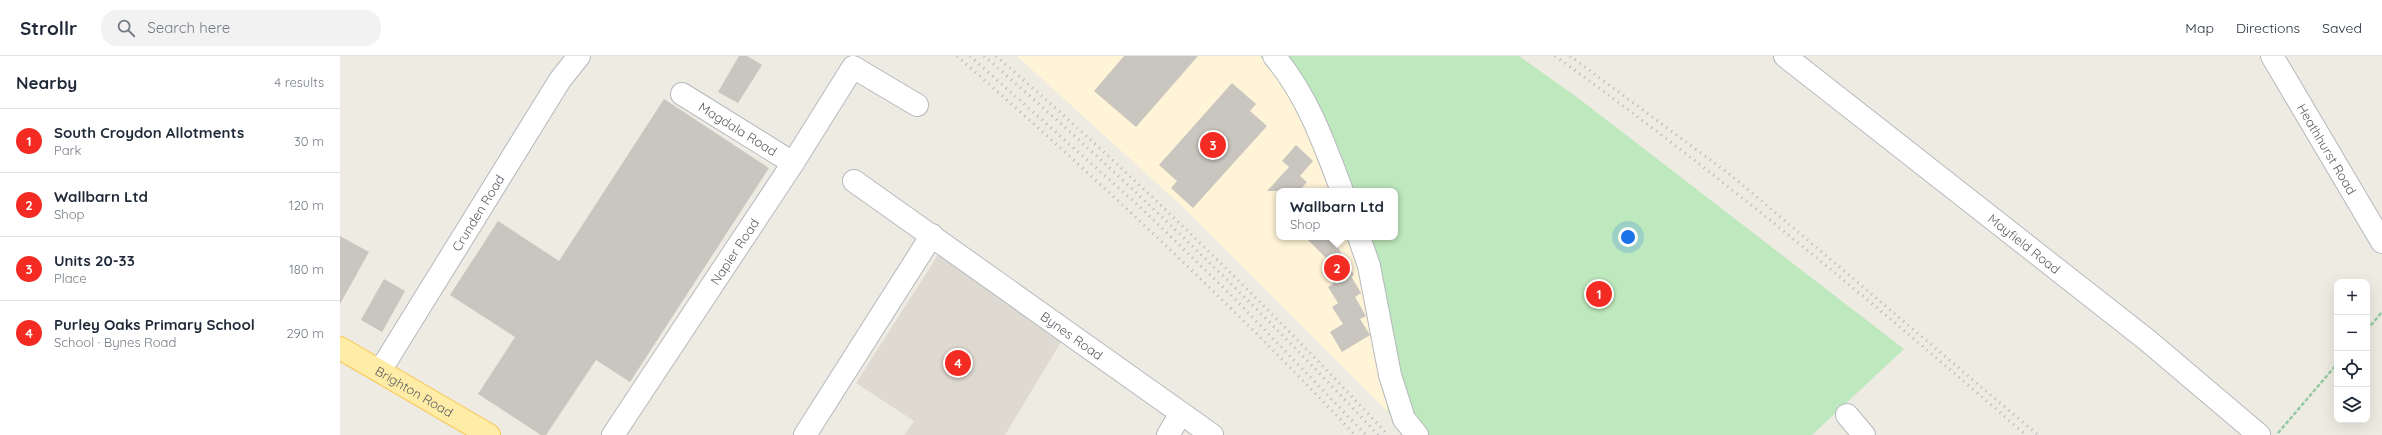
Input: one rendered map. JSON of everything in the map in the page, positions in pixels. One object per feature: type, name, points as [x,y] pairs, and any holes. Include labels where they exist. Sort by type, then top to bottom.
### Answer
[{"type":"main road","name":"Brighton Road","points":[[340,348],[489,435]]},
{"type":"street","name":"Crunden Road","points":[[380,371],[560,80],[579,56]]},
{"type":"street","points":[[1274,56],[1286,70],[1318,126],[1341,188]]},
{"type":"street","name":"Mayfield Road","points":[[1786,56],[2147,340],[2259,435]]},
{"type":"street","name":"Heathhurst Road","points":[[2272,56],[2382,242]]},
{"type":"street","name":"Napier Road","points":[[613,435],[793,163],[853,67],[917,106]]},
{"type":"street","name":"Magdala Road","points":[[682,94],[793,163]]},
{"type":"street","name":"Bynes Road","points":[[854,181],[1212,435]]},
{"type":"street","points":[[805,435],[932,235]]},
{"type":"street","points":[[1360,240],[1369,266],[1393,382],[1404,419],[1417,435]]},
{"type":"street","points":[[1168,435],[1181,413]]},
{"type":"street","points":[[1847,415],[1864,435]]},
{"type":"path","points":[[2370,326],[2382,312]]},
{"type":"path","points":[[2276,435],[2334,367]]},
{"type":"shaded area","points":[[1017,56],[1260,56],[1296,98],[1331,188],[1276,188],[1276,240],[1350,240],[1380,355],[1388,412],[1185,209]]},
{"type":"shaded area","points":[[938,255],[1061,342],[1005,435],[904,435],[914,421],[856,383]]},
{"type":"green space","points":[[1260,56],[1519,56],[1578,98],[1904,349],[1812,435],[1409,435],[1388,412],[1380,355],[1353,240],[1398,240],[1398,188],[1332,188],[1296,97]]},
{"type":"building","points":[[739,56],[747,56],[762,65],[738,103],[718,92]]},
{"type":"building","points":[[1124,56],[1198,56],[1136,127],[1094,91]]},
{"type":"building","points":[[1232,83],[1256,104],[1250,111],[1267,126],[1193,208],[1171,188],[1177,181],[1159,165]]},
{"type":"building","points":[[664,99],[769,168],[630,382],[596,360],[546,435],[541,435],[478,394],[515,337],[450,295],[498,221],[559,261]]},
{"type":"building","points":[[1296,145],[1313,161],[1300,176],[1307,182],[1302,188],[1276,188],[1276,191],[1267,191],[1289,167],[1282,161]]},
{"type":"building","points":[[340,236],[369,252],[340,304]]},
{"type":"building","points":[[1308,240],[1334,240],[1354,275],[1351,276],[1361,293],[1355,297],[1366,316],[1360,319],[1370,335],[1342,352],[1330,332],[1343,324],[1332,307],[1338,303],[1328,287],[1334,283],[1324,266],[1330,262]]},
{"type":"building","points":[[384,279],[405,291],[382,332],[361,320]]},
{"type":"railway","points":[[957,56],[1060,147],[1210,288],[1355,435]]},
{"type":"railway","points":[[970,56],[1139,206],[1232,296],[1366,435]]},
{"type":"railway","points":[[984,56],[1137,193],[1186,240],[1284,336],[1378,435]]},
{"type":"railway","points":[[996,56],[1098,147],[1197,240],[1294,336],[1388,435]]},
{"type":"railway","points":[[1555,56],[1676,146],[1795,240],[2026,435]]},
{"type":"railway","points":[[1570,56],[1732,176],[2038,435]]},
{"type":"place","name":"Units 20-33","points":[[1213,145]]},
{"type":"place","name":"Wallbarn Ltd","points":[[1337,268]]},
{"type":"place","name":"South Croydon Allotments","points":[[1599,294]]},
{"type":"place","name":"Purley Oaks Primary School","points":[[958,363]]}]
